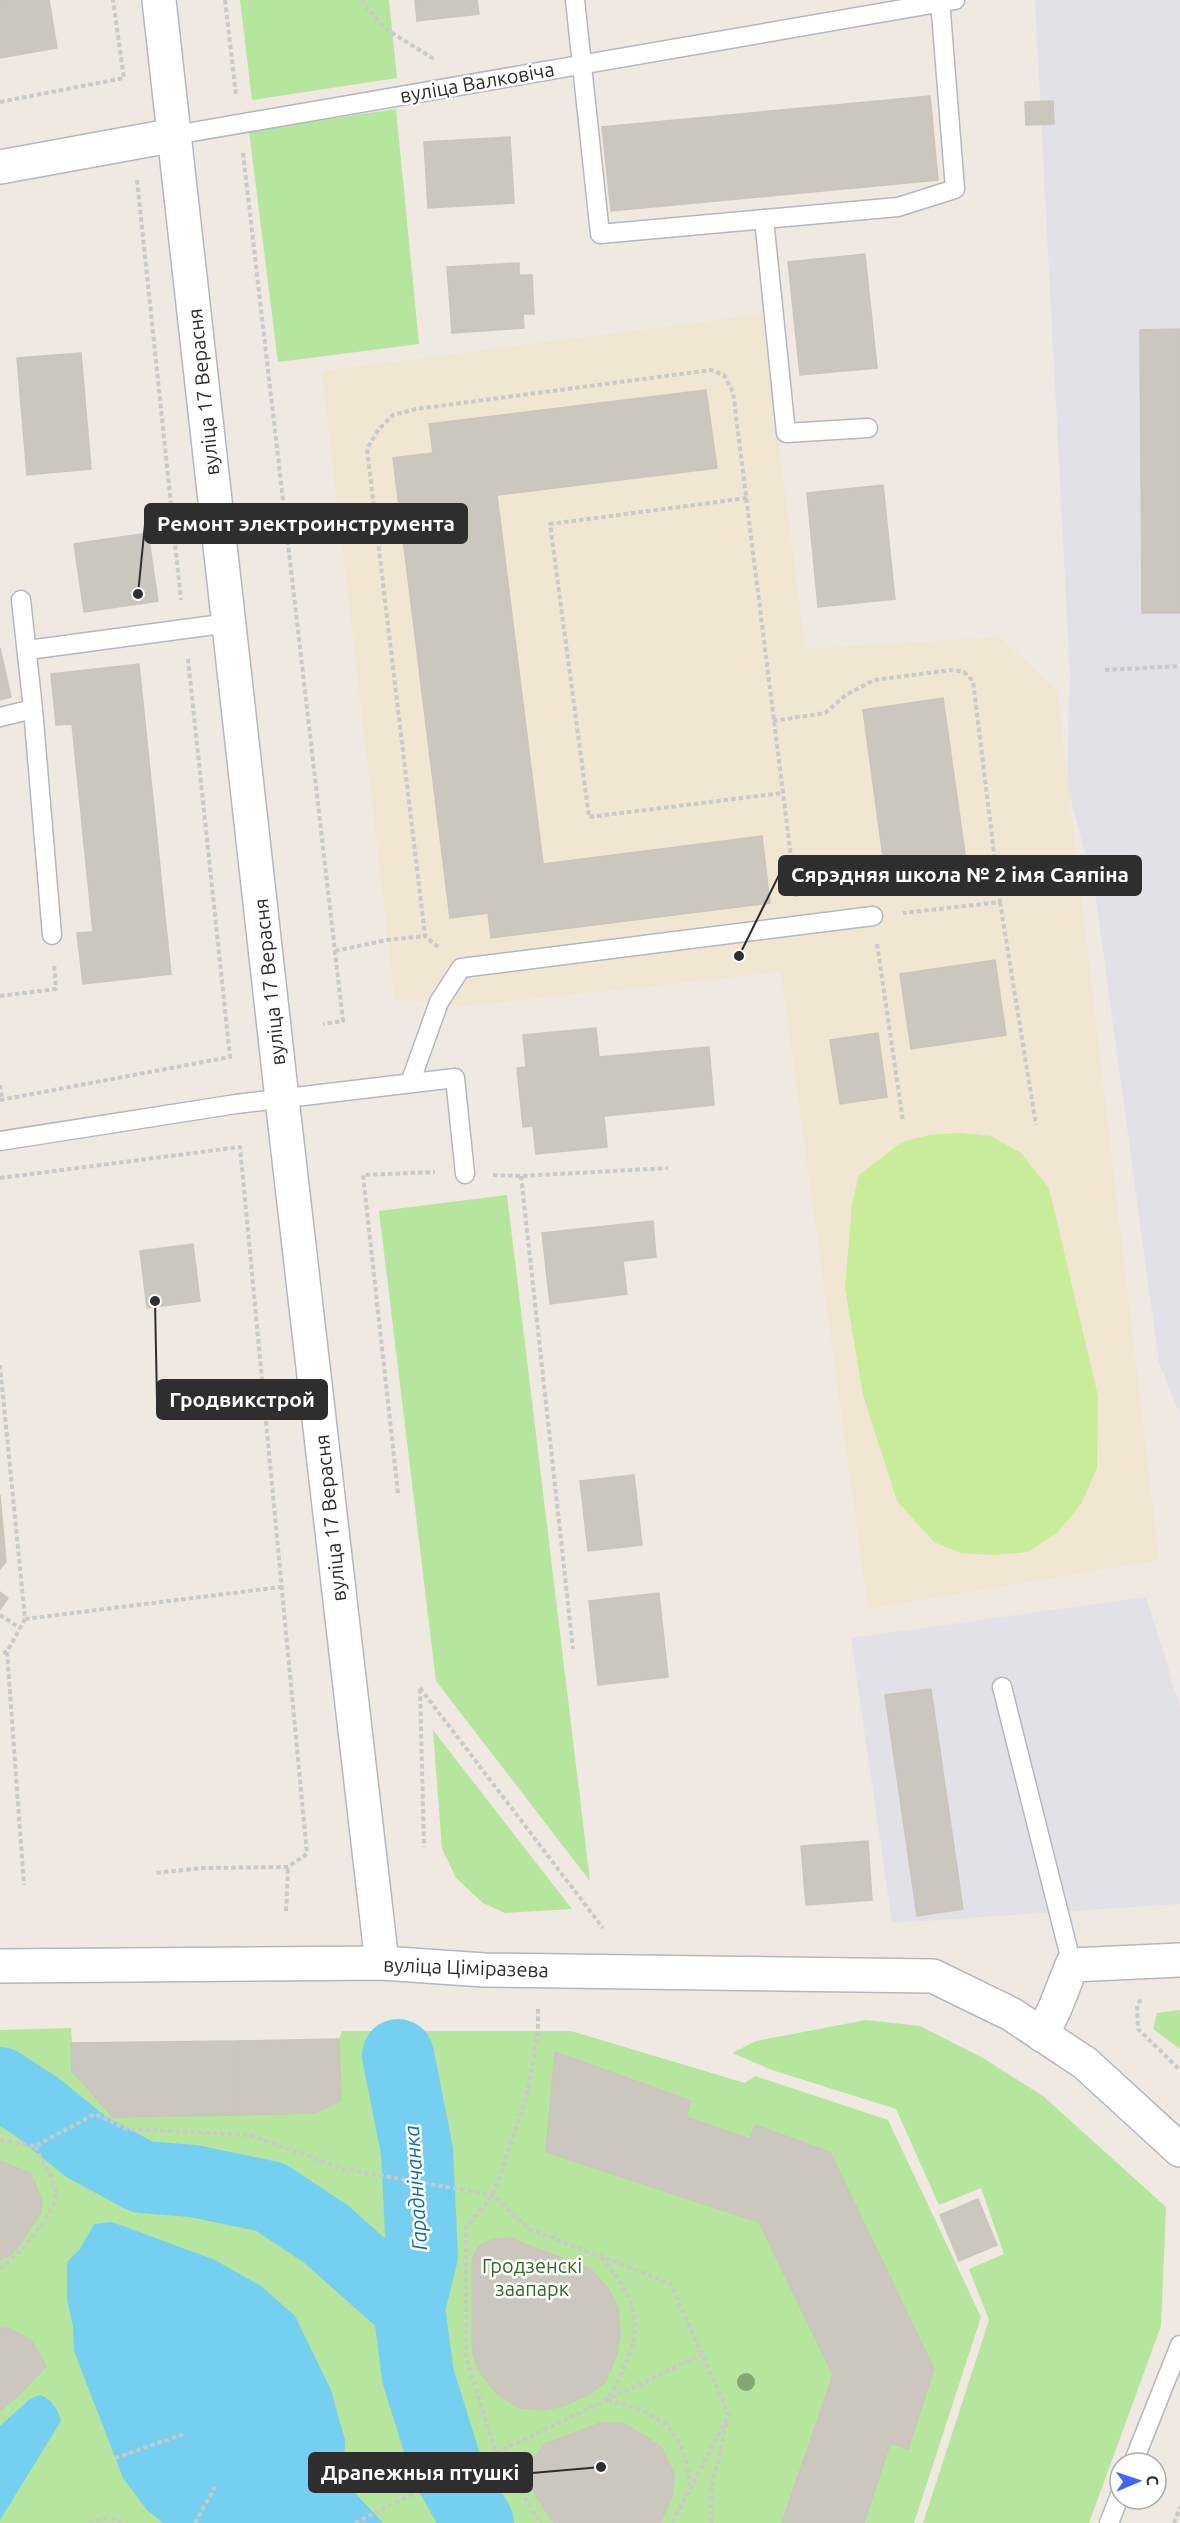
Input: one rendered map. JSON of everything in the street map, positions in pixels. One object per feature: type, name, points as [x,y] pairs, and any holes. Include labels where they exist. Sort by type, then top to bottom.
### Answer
[{"type":"street","name":"вуліца 17 Верасня","points":[[159,0],[282,1099],[382,1963]]},
{"type":"street","name":"вуліца Валковіча","points":[[0,167],[175,135]]},
{"type":"street","points":[[1180,1959],[1072,1965],[1042,2034],[1084,2063],[1180,2150]]},
{"type":"street","name":"вуліца Ціміразева","points":[[0,1966],[382,1963],[484,1970],[933,1976],[1011,2014],[1042,2034]]},
{"type":"lane","points":[[575,0],[600,234],[898,207],[955,189],[945,1]]},
{"type":"lane","name":"вуліца Валковіча","points":[[175,135],[945,1]]},
{"type":"lane","points":[[764,219],[786,433],[868,428]]},
{"type":"lane","points":[[21,600],[28,650],[52,935]]},
{"type":"lane","points":[[28,650],[229,623]]},
{"type":"lane","points":[[0,717],[33,709]]},
{"type":"lane","points":[[410,1083],[439,1002],[461,968],[873,916]]},
{"type":"lane","points":[[0,1141],[282,1099],[455,1078],[465,1174]]},
{"type":"lane","points":[[1002,1687],[1072,1965]]},
{"type":"lane","points":[[1138,2451],[1180,2345]]},
{"type":"path","points":[[0,102],[124,78],[113,0]]},
{"type":"path","points":[[225,0],[343,1021],[323,1023]]},
{"type":"path","points":[[361,0],[384,28],[471,83]]},
{"type":"path","points":[[0,1085],[1,1100],[230,1057],[136,180]]},
{"type":"path","points":[[461,968],[425,936],[367,449],[379,429],[393,415],[416,409],[711,370],[724,375],[733,392],[799,925]]},
{"type":"path","points":[[747,498],[550,524],[590,817],[782,793]]},
{"type":"path","points":[[1105,670],[1180,666]]},
{"type":"path","points":[[773,721],[825,713],[846,695],[874,680],[951,670],[964,672],[973,681],[1000,902],[1036,1125]]},
{"type":"path","points":[[903,1121],[873,916],[1000,902]]},
{"type":"path","points":[[335,951],[387,940],[425,936]]},
{"type":"path","points":[[0,996],[56,989]]},
{"type":"path","points":[[0,1178],[240,1147],[307,1854],[288,1867],[203,1868],[155,1873]]},
{"type":"path","points":[[573,1649],[521,1176],[668,1168]]},
{"type":"path","points":[[363,1175],[398,1493]]},
{"type":"path","points":[[0,1365],[25,1619],[7,1652],[24,1885]]},
{"type":"path","points":[[25,1619],[281,1587]]},
{"type":"path","points":[[0,1615],[20,1628]]},
{"type":"path","points":[[0,1653],[7,1652]]},
{"type":"path","points":[[424,1847],[420,1688],[603,1928]]},
{"type":"path","points":[[286,1911],[288,1867]]},
{"type":"path","points":[[1144,1998],[1137,2004],[1138,2029],[1180,2070]]},
{"type":"path","points":[[538,2009],[538,2031],[527,2096],[493,2195],[466,2227],[466,2357],[496,2453],[541,2523]]},
{"type":"path","points":[[0,2140],[35,2146],[93,2114],[127,2129],[249,2135],[344,2169],[493,2195],[529,2229],[670,2283],[729,2415],[712,2486],[711,2523]]},
{"type":"path","points":[[0,2269],[15,2258],[53,2207],[56,2192],[35,2146]]},
{"type":"path","points":[[601,2257],[625,2288],[635,2315],[635,2337],[628,2362],[608,2400]]},
{"type":"path","points":[[355,2523],[701,2355]]},
{"type":"path","points":[[608,2400],[646,2412],[656,2417],[672,2431],[682,2445],[689,2463],[690,2488]]},
{"type":"path","points":[[672,2523],[729,2415]]},
{"type":"path","points":[[115,2457],[184,2434]]},
{"type":"path","points":[[195,2523],[216,2485]]},
{"type":"path","points":[[1174,2523],[1180,2507]]},
{"type":"path","points":[[89,2523],[105,2518],[128,2523]]},
{"type":"shaded area","points":[[1035,0],[1180,0],[1180,1414],[1159,1363],[1095,891],[1067,785],[1070,675]]},
{"type":"shaded area","points":[[762,314],[805,649],[1000,637],[1057,691],[1159,1560],[868,1609],[781,972],[466,1006],[395,999],[322,371]]},
{"type":"shaded area","points":[[1146,1597],[1180,1706],[1180,1904],[892,1923],[851,1638]]},
{"type":"green space","points":[[240,0],[389,0],[397,78],[252,100]]},
{"type":"green space","points":[[396,109],[419,344],[278,362],[249,131]]},
{"type":"green space","points":[[960,1133],[991,1136],[1021,1153],[1049,1188],[1098,1396],[1097,1468],[1081,1504],[1058,1532],[1028,1552],[996,1555],[961,1553],[934,1542],[897,1501],[863,1395],[845,1288],[852,1204],[859,1175],[902,1142],[929,1135]]},
{"type":"green space","points":[[507,1195],[590,1881],[436,1681],[379,1211]]},
{"type":"green space","points":[[433,1730],[572,1909],[505,1913],[483,1903],[456,1878],[442,1849]]},
{"type":"green space","points":[[1180,2010],[1180,2049],[1153,2029],[1157,2013]]},
{"type":"green space","points":[[866,2020],[920,2026],[983,2058],[1043,2096],[1166,2207],[1161,2326],[1115,2451],[1108,2451],[1108,2471],[1089,2523],[923,2523],[989,2320],[969,2269],[1004,2254],[981,2188],[939,2205],[896,2109],[772,2070],[732,2053],[756,2041]]},
{"type":"green space","name":"Гродзенскі заапарк","points":[[71,2028],[72,2043],[339,2039],[342,2031],[571,2031],[745,2083],[755,2076],[888,2120],[981,2317],[914,2523],[0,2523],[0,2030]]},
{"type":"water","points":[[112,2222],[215,2260],[261,2286],[295,2316],[331,2390],[345,2440],[343,2480],[383,2523],[163,2523],[147,2510],[123,2478],[74,2351],[73,2327],[67,2299],[67,2262],[80,2249],[94,2224]]},
{"type":"water","points":[[40,2395],[54,2405],[61,2421],[0,2520],[0,2426],[30,2399]]},
{"type":"building","points":[[0,0],[49,0],[57,48],[0,58]]},
{"type":"building","points":[[415,0],[477,0],[479,14],[417,21]]},
{"type":"building","points":[[930,96],[938,180],[611,211],[602,127]]},
{"type":"building","points":[[1053,101],[1054,124],[1026,125],[1025,102]]},
{"type":"building","points":[[510,137],[514,203],[428,208],[424,142]]},
{"type":"building","points":[[865,254],[877,368],[800,375],[788,262]]},
{"type":"building","points":[[519,263],[519,275],[532,275],[534,314],[523,314],[524,328],[452,333],[447,267]]},
{"type":"building","points":[[1180,329],[1180,613],[1142,613],[1140,330]]},
{"type":"building","points":[[81,353],[91,469],[27,475],[17,358]]},
{"type":"building","points":[[706,390],[717,468],[497,495],[543,864],[762,836],[770,903],[491,938],[488,913],[450,918],[393,458],[433,453],[429,424]]},
{"type":"building","points":[[883,485],[895,599],[818,607],[807,493]]},
{"type":"building","points":[[148,533],[158,601],[84,612],[74,544]]},
{"type":"building","points":[[0,648],[11,697],[0,700]]},
{"type":"building","points":[[139,664],[171,974],[83,984],[77,933],[93,932],[72,724],[56,725],[51,674]]},
{"type":"building","points":[[943,698],[968,875],[887,886],[863,710]]},
{"type":"building","points":[[995,960],[1006,1035],[911,1049],[900,974]]},
{"type":"building","points":[[596,1028],[599,1057],[709,1047],[714,1105],[604,1116],[607,1147],[536,1154],[533,1126],[523,1127],[517,1068],[526,1067],[523,1035]]},
{"type":"building","points":[[878,1033],[887,1097],[840,1104],[830,1040]]},
{"type":"building","points":[[653,1221],[656,1257],[623,1261],[627,1294],[550,1304],[542,1233]]},
{"type":"building","points":[[193,1244],[200,1301],[147,1308],[140,1251]]},
{"type":"building","points":[[634,1475],[642,1545],[588,1551],[580,1481]]},
{"type":"building","points":[[0,1495],[6,1562],[0,1569]]},
{"type":"building","points":[[0,1592],[8,1598],[0,1610]]},
{"type":"building","points":[[659,1593],[668,1677],[598,1685],[589,1601]]},
{"type":"building","points":[[931,1689],[963,1909],[917,1916],[885,1695]]},
{"type":"building","points":[[868,1841],[872,1900],[806,1905],[801,1846]]},
{"type":"building","points":[[339,2039],[341,2100],[315,2113],[238,2115],[237,2041]]},
{"type":"building","points":[[237,2041],[238,2115],[113,2117],[72,2071],[71,2043]]},
{"type":"building","points":[[555,2052],[691,2101],[686,2117],[750,2139],[755,2125],[830,2152],[934,2369],[908,2449],[890,2443],[864,2523],[782,2523],[833,2375],[759,2222],[546,2152]]},
{"type":"building","points":[[0,2161],[30,2173],[42,2199],[41,2212],[19,2246],[9,2256],[0,2259]]},
{"type":"building","points":[[978,2199],[997,2245],[959,2261],[940,2215]]},
{"type":"building","points":[[509,2238],[590,2269],[607,2287],[618,2308],[620,2334],[616,2357],[605,2382],[591,2393],[566,2405],[545,2410],[519,2408],[496,2393],[477,2368],[472,2348],[472,2259],[479,2246],[491,2240]]},
{"type":"building","points":[[6,2327],[31,2340],[46,2366],[0,2411],[0,2328]]},
{"type":"building","points":[[601,2423],[623,2423],[661,2447],[674,2474],[672,2497],[660,2523],[554,2523],[529,2485],[532,2461],[545,2444]]},
{"type":"waterway","name":"Гараднічанка","points":[[398,2055],[417,2151],[422,2255],[409,2308],[418,2376],[446,2466],[478,2523]]},
{"type":"waterway","points":[[0,2083],[37,2107],[85,2146],[142,2177],[193,2181],[270,2197],[326,2234],[409,2308]]},
{"type":"place","name":"Ремонт электроинструмента","points":[[138,594]]},
{"type":"place","name":"Сярэдняя школа № 2 імя Саяпіна","points":[[739,956]]},
{"type":"place","name":"Гродвикстрой","points":[[155,1301]]},
{"type":"place","name":"Драпежныя птушкі","points":[[601,2467]]}]
